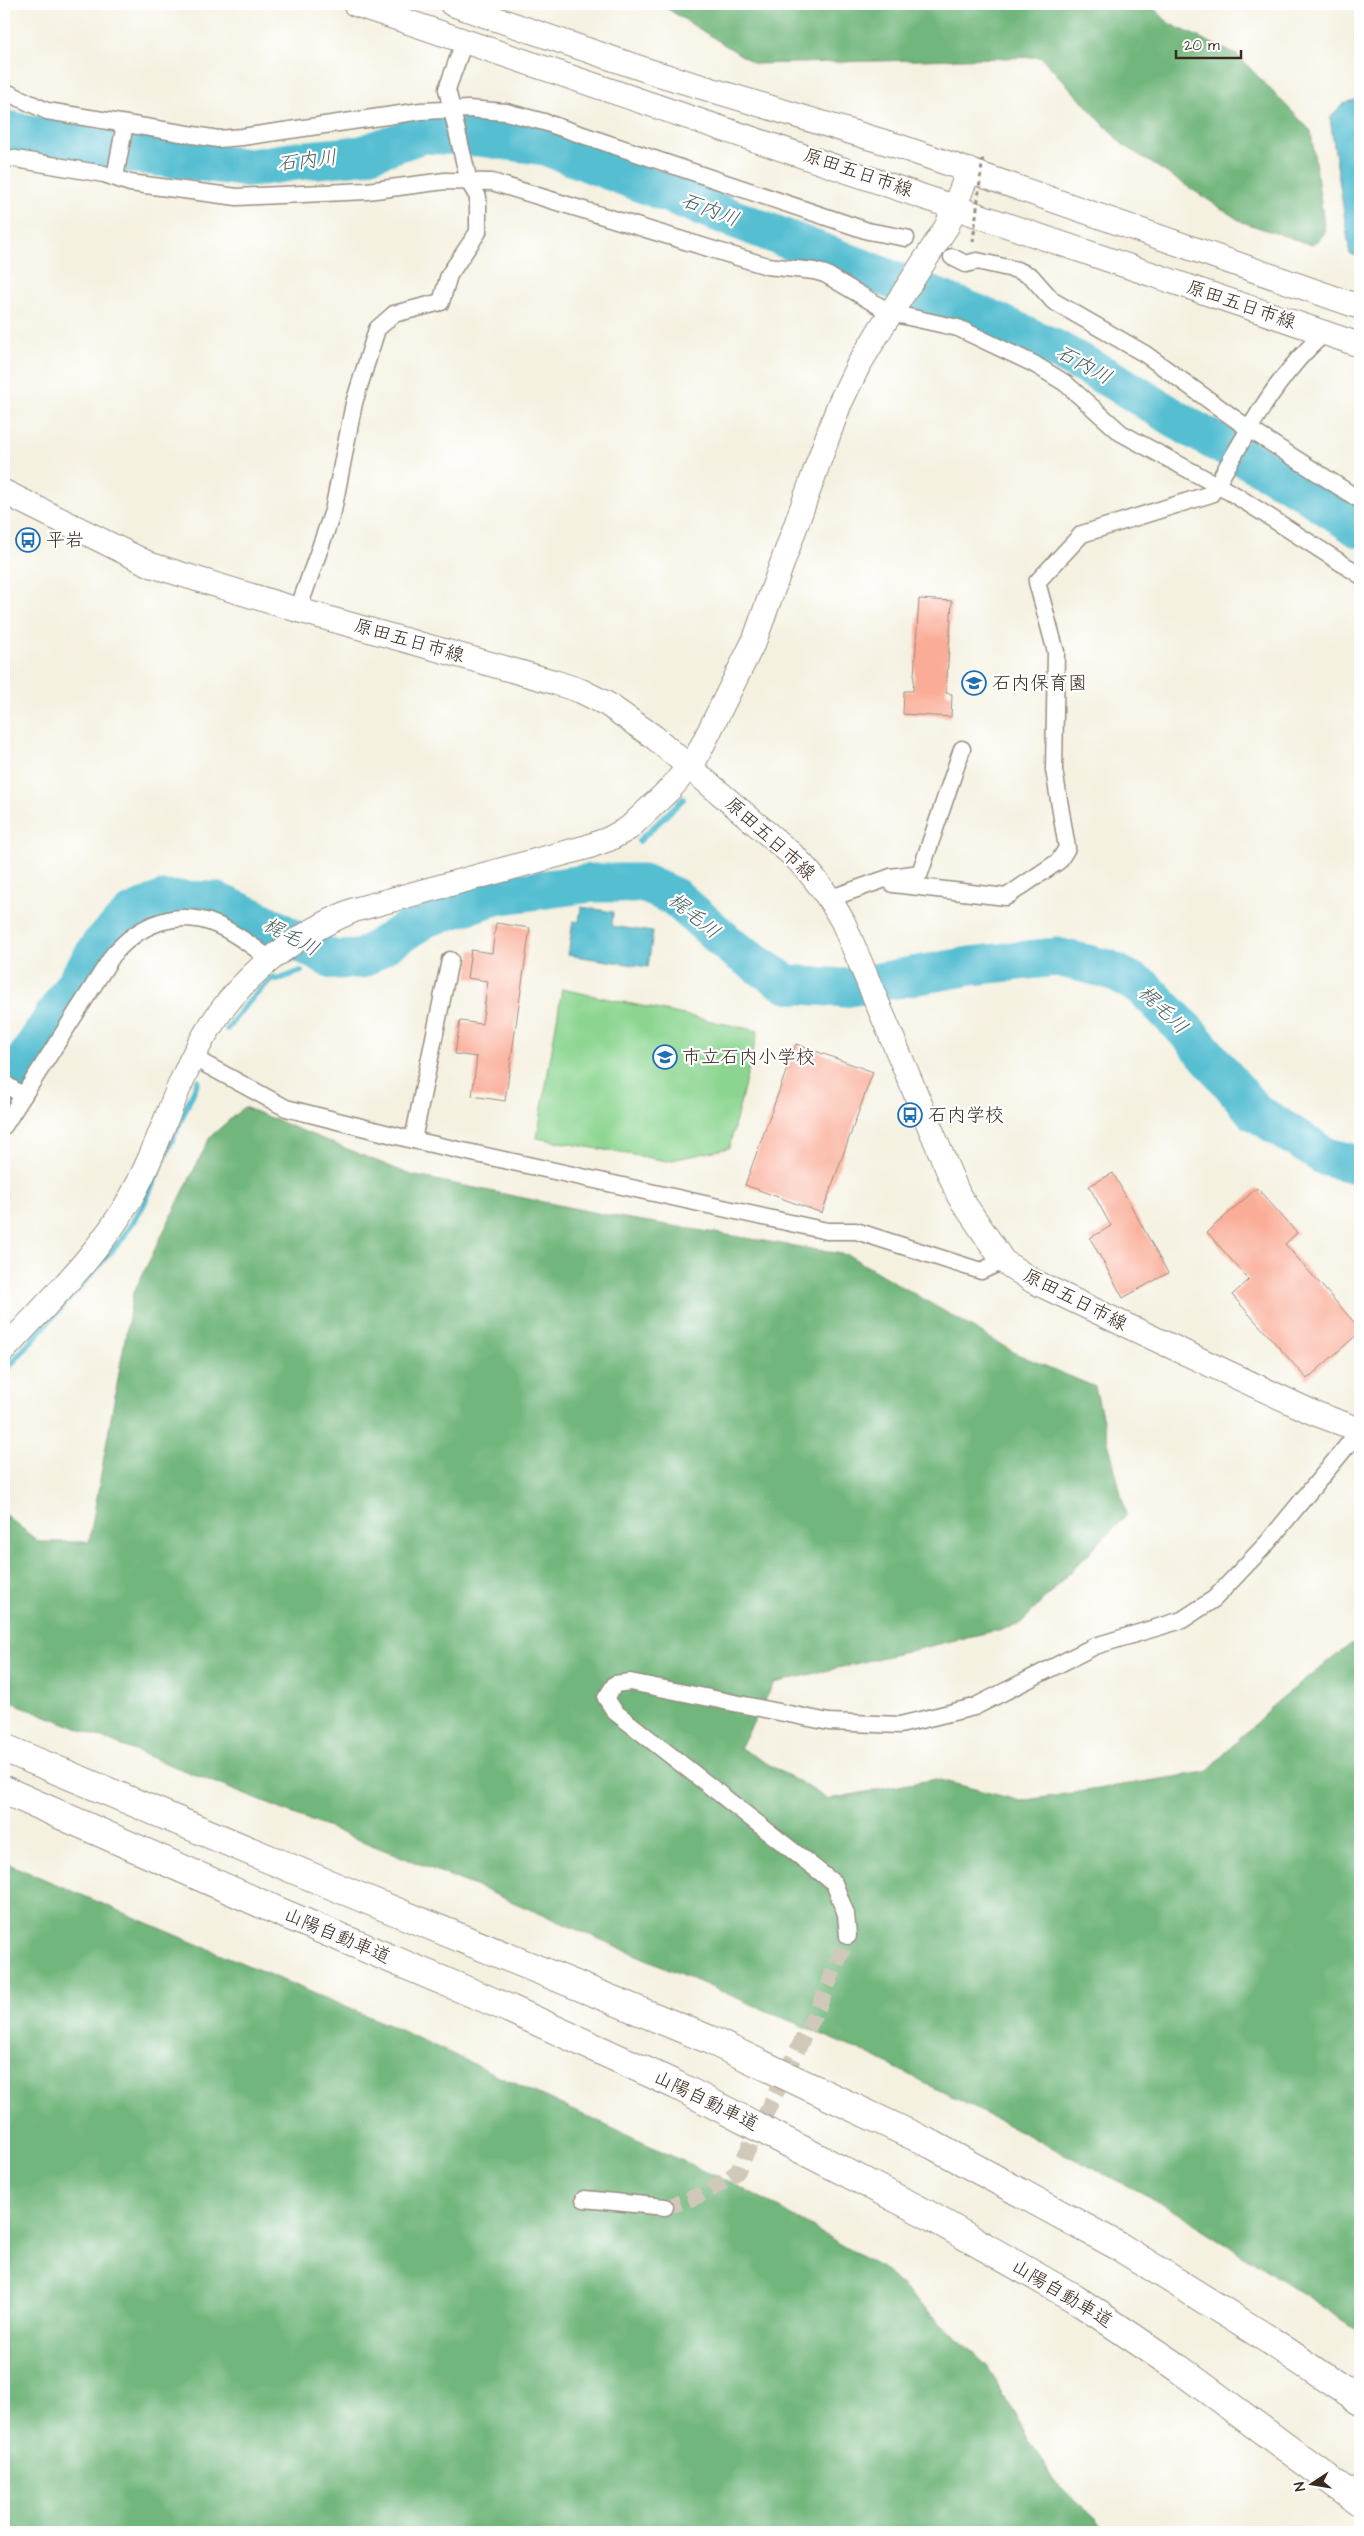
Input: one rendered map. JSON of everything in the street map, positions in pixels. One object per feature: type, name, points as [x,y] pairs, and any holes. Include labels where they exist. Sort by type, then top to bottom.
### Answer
[{"type":"highway","points":[[11,1751],[331,1886],[708,2039],[932,2145],[1120,2247],[1271,2341],[1360,2401]]},
{"type":"highway","name":"山陽自動車道","points":[[4,1790],[280,1912],[510,2009],[650,2073],[755,2124],[908,2204],[1074,2298],[1178,2368],[1360,2502]]},
{"type":"main road","name":"原田五日市線","points":[[355,4],[1360,346]]},
{"type":"main road","name":"原田五日市線","points":[[452,4],[652,72],[901,147],[976,163],[1360,307]]},
{"type":"main road","points":[[4,1350],[110,1231],[130,1199],[147,1164],[192,1057],[214,1020],[232,996],[272,956],[306,934],[354,910],[587,848],[609,839],[629,828],[647,812],[690,767],[706,741],[755,639],[839,405],[858,366],[894,309],[941,255],[947,226],[976,163]]},
{"type":"main road","name":"原田五日市線","points":[[4,492],[152,565],[298,610],[581,691],[622,715],[654,737],[795,857],[815,876],[830,898],[863,969],[959,1196],[1004,1261],[1033,1281],[1119,1322],[1314,1414],[1360,1430]]},
{"type":"street","points":[[298,610],[333,511],[354,403],[377,329],[394,314],[441,302],[449,275],[478,232],[478,197],[468,178],[447,89],[464,42]]},
{"type":"street","points":[[4,91],[47,111],[125,125],[230,139],[421,111],[453,113],[506,112],[544,122],[868,231],[906,238]]},
{"type":"street","points":[[115,176],[125,125]]},
{"type":"street","points":[[4,157],[47,162],[115,176],[130,183],[237,197],[367,190],[468,178],[514,188],[767,266],[814,271],[894,309],[958,328],[1034,364],[1065,383],[1121,433],[1218,483],[1360,575]]},
{"type":"street","points":[[941,255],[966,264],[974,261],[1016,270],[1031,276],[1053,301],[1145,354],[1248,431],[1360,500]]},
{"type":"street","points":[[891,877],[893,884],[1006,897],[1059,861],[1067,848],[1054,770],[1056,652],[1037,582],[1082,534],[1211,494],[1266,401],[1308,347],[1325,334]]},
{"type":"street","points":[[830,898],[891,877],[920,873],[962,749]]},
{"type":"street","points":[[4,1126],[14,1090],[113,955],[136,933],[167,919],[201,919],[233,933],[272,956]]},
{"type":"street","points":[[413,1140],[450,960]]},
{"type":"street","points":[[192,1057],[286,1108],[413,1140],[827,1231],[856,1231],[981,1271],[1004,1261]]},
{"type":"street","points":[[848,1936],[846,1914],[834,1883],[614,1712],[606,1698],[614,1684],[630,1682],[829,1722],[900,1725],[974,1707],[1095,1646],[1182,1620],[1214,1599],[1268,1542],[1360,1430]]},
{"type":"street","points":[[584,2199],[665,2207]]},
{"type":"path","points":[[973,242],[976,163]]},
{"type":"green space","points":[[660,4],[1149,4],[1170,24],[1237,55],[1311,131],[1325,233],[1312,245],[1242,222],[1121,143],[1041,57],[755,64]]},
{"type":"green space","points":[[562,989],[758,1031],[729,1148],[667,1161],[537,1138]]},
{"type":"green space","points":[[244,1107],[411,1175],[607,1215],[848,1255],[1017,1354],[1095,1387],[1126,1515],[1019,1625],[774,1683],[740,1748],[829,1799],[936,1779],[1021,1801],[1206,1772],[1277,1702],[1360,1637],[1360,2331],[1165,2205],[870,2055],[480,1888],[4,1699],[4,1514],[39,1542],[89,1542],[133,1294],[210,1137]]},
{"type":"green space","points":[[4,1862],[398,2029],[754,2194],[882,2268],[987,2366],[1053,2480],[1110,2532],[4,2532]]},
{"type":"green space","points":[[1298,2528],[1304,2532],[1172,2532]]},
{"type":"water","points":[[1360,98],[1360,257],[1350,254],[1330,118],[1343,104]]},
{"type":"water","points":[[581,907],[613,912],[612,926],[653,932],[648,967],[568,955],[573,921],[579,922]]},
{"type":"building","points":[[919,599],[952,601],[946,693],[952,694],[951,717],[903,714],[904,691],[913,691]]},
{"type":"building","points":[[496,923],[530,928],[505,1101],[472,1096],[477,1057],[455,1054],[460,1021],[482,1024],[488,981],[467,978],[471,950],[492,953]]},
{"type":"building","points":[[796,1044],[873,1072],[822,1213],[745,1185]]},
{"type":"building","points":[[1113,1173],[1168,1273],[1123,1298],[1090,1238],[1111,1226],[1089,1186]]},
{"type":"building","points":[[1257,1188],[1297,1233],[1285,1244],[1360,1329],[1360,1332],[1307,1379],[1232,1295],[1249,1280],[1207,1232]]},
{"type":"waterway","name":"石内川","points":[[4,129],[117,152],[250,168],[296,161],[362,155],[422,134],[478,137],[545,146],[993,320],[1053,348],[1118,383],[1189,427],[1301,489],[1360,529]]},
{"type":"waterway","points":[[639,841],[683,799]]},
{"type":"waterway","name":"梶毛川","points":[[4,1093],[100,945],[130,915],[163,900],[215,901],[255,918],[333,960],[361,959],[426,918],[496,896],[591,883],[643,883],[675,897],[734,949],[787,984],[844,988],[970,966],[1057,957],[1108,969],[1143,987],[1191,1036],[1254,1111],[1326,1157],[1360,1165]]},
{"type":"waterway","points":[[227,1029],[244,1007],[273,977],[277,980],[301,971]]},
{"type":"waterway","points":[[4,1372],[122,1239],[143,1206],[198,1081]]},
{"type":"tunnel","points":[[665,2207],[703,2194],[737,2172],[819,2006],[848,1936]]},
{"type":"place","name":"平岩","points":[[28,540]]},
{"type":"place","name":"石内保育園","points":[[974,683]]},
{"type":"place","name":"市立石内小学校","points":[[665,1057]]},
{"type":"place","name":"石内学校","points":[[910,1115]]}]
